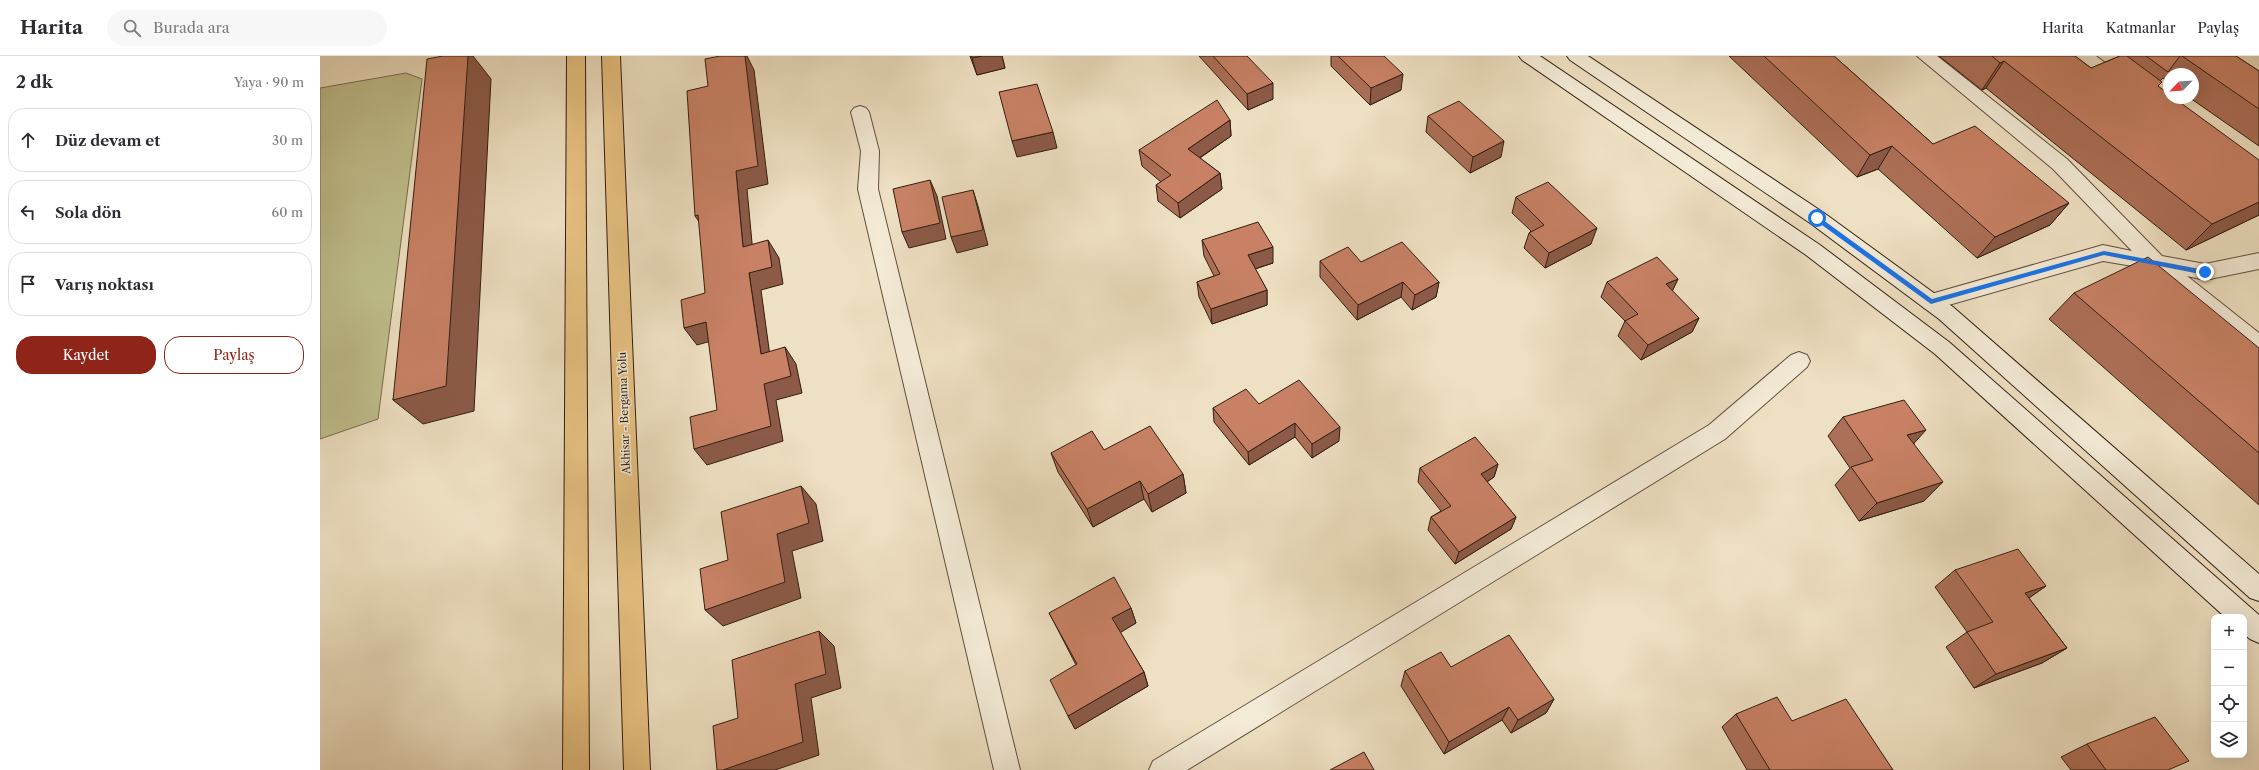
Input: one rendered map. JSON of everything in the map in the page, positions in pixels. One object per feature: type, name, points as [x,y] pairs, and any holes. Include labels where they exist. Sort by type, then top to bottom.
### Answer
[{"type":"main road","points":[[576,56],[576,770]]},
{"type":"main road","name":"Akhisar - Bergama Yolu","points":[[611,56],[637,770]]},
{"type":"street","points":[[1528,56],[1813,250],[1942,348],[2259,631]]},
{"type":"street","points":[[1576,56],[1817,218],[1946,313],[2259,590]]},
{"type":"street","points":[[1926,56],[2060,164],[2156,263],[2259,345]]},
{"type":"street","points":[[2084,56],[2136,95]]},
{"type":"street","points":[[860,112],[870,151],[868,189],[1007,770]]},
{"type":"street","points":[[1931,302],[2104,253],[2205,272],[2259,261]]},
{"type":"street","points":[[1162,770],[1716,432],[1799,361]]},
{"type":"green space","points":[[406,73],[422,79],[378,419],[320,439],[320,88]]},
{"type":"building","points":[[443,56],[468,56],[446,386],[393,400],[427,59]]},
{"type":"building","points":[[720,56],[745,56],[758,166],[736,171],[743,247],[768,240],[772,267],[749,273],[761,354],[785,347],[791,376],[764,384],[771,426],[694,449],[690,417],[717,410],[706,322],[684,328],[681,300],[705,293],[698,215],[695,216],[687,91],[708,86],[705,59]]},
{"type":"building","points":[[971,56],[982,56],[972,58]]},
{"type":"building","points":[[1213,56],[1247,56],[1273,83],[1247,94]]},
{"type":"building","points":[[1338,56],[1384,56],[1403,74],[1371,88]]},
{"type":"building","points":[[1764,56],[1834,56],[1933,144],[1975,126],[2069,203],[1995,237],[1892,146],[1870,155]]},
{"type":"building","points":[[1992,56],[2075,56],[2091,68],[2120,56],[2127,56],[2162,82],[2158,86],[2163,90],[2163,104],[2182,104],[2259,160],[2259,202],[2212,224],[2004,61],[2000,63]]},
{"type":"building","points":[[2146,56],[2180,56],[2171,68],[2163,68]]},
{"type":"building","points":[[2182,56],[2236,56],[2259,71],[2259,109]]},
{"type":"building","points":[[1037,84],[1053,132],[1012,141],[999,92]]},
{"type":"building","points":[[1217,100],[1230,120],[1188,149],[1220,173],[1178,203],[1156,185],[1171,175],[1139,150]]},
{"type":"building","points":[[1459,101],[1504,141],[1473,157],[1428,116]]},
{"type":"building","points":[[930,180],[940,223],[902,232],[893,189]]},
{"type":"building","points":[[1548,182],[1597,228],[1549,253],[1529,233],[1544,225],[1516,197]]},
{"type":"building","points":[[973,190],[983,230],[951,237],[942,197]]},
{"type":"building","points":[[1258,222],[1273,247],[1248,255],[1267,290],[1211,309],[1197,282],[1220,274],[1202,240]]},
{"type":"building","points":[[1402,242],[1439,282],[1415,295],[1403,282],[1358,305],[1320,261],[1348,247],[1361,262]]},
{"type":"building","points":[[1657,257],[1678,279],[1666,284],[1699,318],[1648,345],[1625,321],[1638,314],[1607,282]]},
{"type":"building","points":[[2148,257],[2259,348],[2259,453],[2074,293]]},
{"type":"building","points":[[1299,380],[1340,427],[1312,444],[1295,423],[1248,452],[1213,408],[1246,389],[1259,404]]},
{"type":"building","points":[[1904,400],[1926,430],[1907,435],[1943,482],[1877,503],[1851,467],[1873,460],[1843,417]]},
{"type":"building","points":[[1150,426],[1183,474],[1148,494],[1140,481],[1087,509],[1051,453],[1092,431],[1104,450]]},
{"type":"building","points":[[1475,437],[1498,464],[1481,474],[1516,517],[1459,552],[1431,517],[1451,506],[1420,468]]},
{"type":"building","points":[[801,486],[809,523],[777,534],[785,582],[705,610],[700,569],[728,560],[721,512]]},
{"type":"building","points":[[2018,549],[2046,586],[2025,593],[2067,648],[1996,674],[1967,632],[1993,622],[1955,570]]},
{"type":"building","points":[[1114,577],[1131,608],[1112,618],[1144,672],[1068,716],[1050,680],[1077,664],[1049,613]]},
{"type":"building","points":[[819,631],[826,674],[795,684],[803,742],[723,770],[717,770],[713,726],[738,718],[732,660]]},
{"type":"building","points":[[1509,635],[1554,699],[1518,720],[1509,707],[1449,742],[1405,671],[1441,652],[1451,667]]},
{"type":"building","points":[[1777,697],[1792,721],[1846,699],[1893,770],[1770,770],[1736,714]]},
{"type":"building","points":[[2155,717],[2189,761],[2168,770],[2106,770],[2087,744]]},
{"type":"building","points":[[1364,752],[1374,770],[1330,770]]},
{"type":"route","points":[[1817,218],[1931,302],[2104,253],[2205,272]]}]
